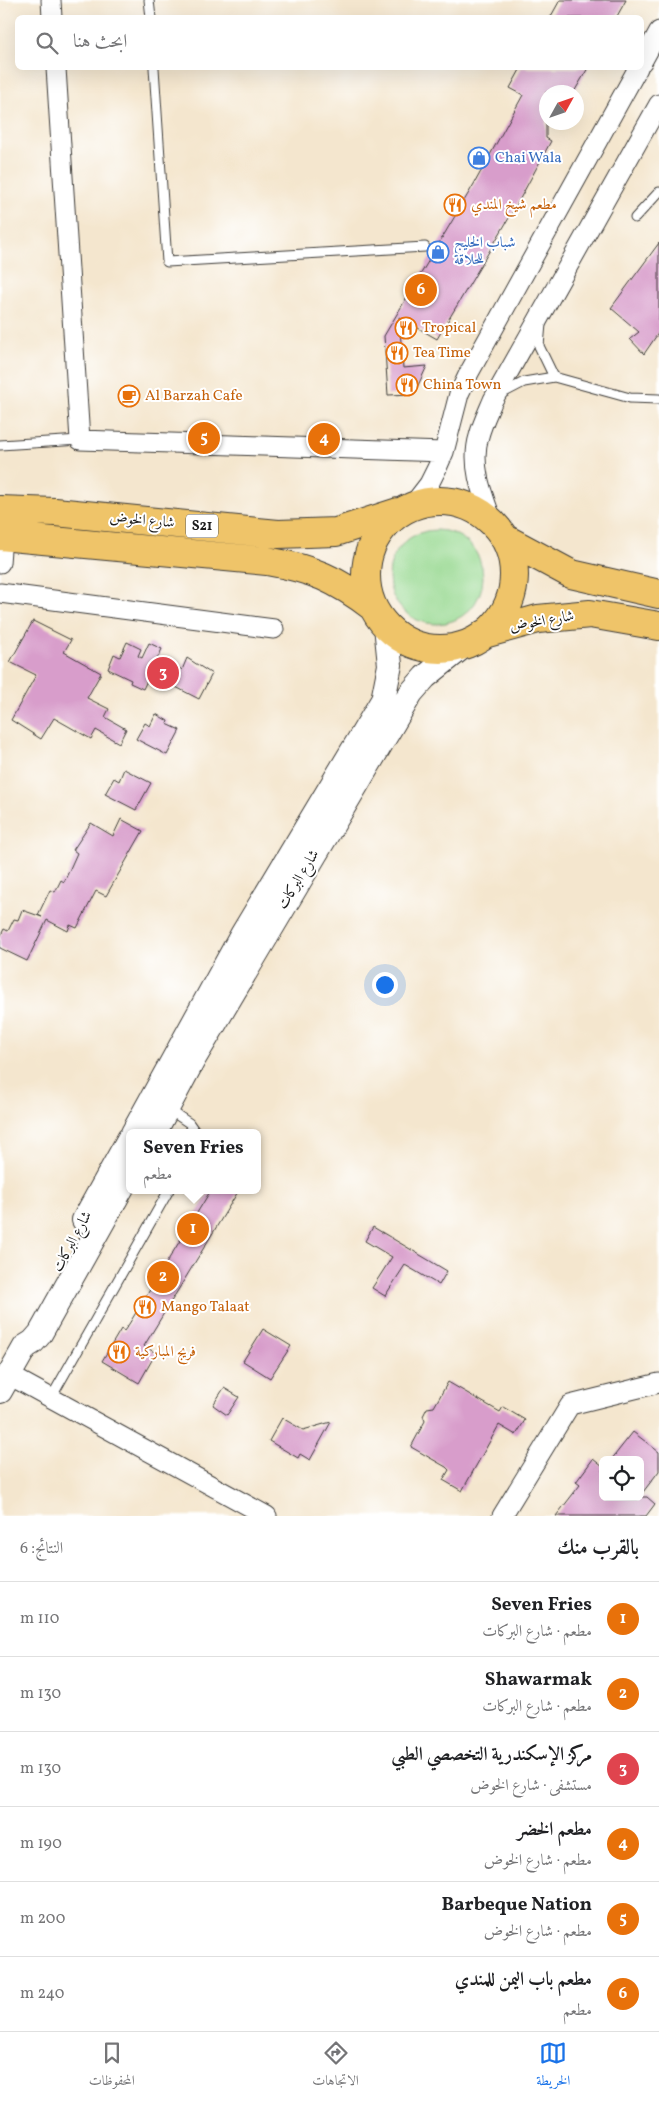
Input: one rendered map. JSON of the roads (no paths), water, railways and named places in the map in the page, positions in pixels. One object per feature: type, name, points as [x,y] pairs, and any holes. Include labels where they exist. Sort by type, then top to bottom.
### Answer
[{"type":"main road","name":"S21","points":[[407,508],[433,501],[455,502],[475,510],[498,530],[571,574],[659,594]]},
{"type":"main road","points":[[380,617],[367,586],[366,564],[372,543],[384,525],[407,508]]},
{"type":"main road","name":"شارع الخوض","points":[[0,510],[55,512],[278,534],[307,534],[336,532],[407,508]]},
{"type":"main road","points":[[475,639],[500,619],[510,600],[514,579],[512,558],[498,530]]},
{"type":"main road","name":"شارع الخوض","points":[[1,545],[257,560],[297,566],[322,575],[348,588],[380,617]]},
{"type":"main road","name":"شارع الخوض","points":[[475,639],[513,625],[564,616],[590,614],[659,626]]},
{"type":"main road","name":"S21","points":[[380,617],[403,639],[423,647],[445,649],[475,639]]},
{"type":"street","points":[[51,0],[52,15]]},
{"type":"street","points":[[644,58],[659,31]]},
{"type":"street","points":[[56,70],[80,440],[444,452]]},
{"type":"street","points":[[407,508],[429,484],[444,452],[460,394],[469,373],[637,70]]},
{"type":"street","points":[[498,530],[479,481],[476,460],[478,437],[493,400],[657,114]]},
{"type":"street","points":[[0,592],[274,630]]},
{"type":"street","name":"شارع البركات","points":[[134,1129],[242,935],[383,700],[390,665],[390,648],[380,617]]},
{"type":"street","name":"شارع البركات","points":[[156,1129],[192,1060],[411,693],[425,677],[475,639]]},
{"type":"street","points":[[168,1109],[162,1101],[235,964],[242,935]]},
{"type":"street","name":"شارع البركات","points":[[5,1383],[24,1347],[26,1332],[126,1145]]},
{"type":"street","name":"شارع البركات","points":[[24,1347],[33,1342],[40,1334],[126,1180]]},
{"type":"street","points":[[5,1383],[51,1398],[266,1516]]},
{"type":"street","points":[[502,1516],[570,1405],[659,1383]]},
{"type":"lane","points":[[149,0],[151,15]]},
{"type":"lane","points":[[154,70],[167,262],[425,247]]},
{"type":"lane","points":[[635,218],[659,192]]},
{"type":"lane","points":[[542,313],[539,346],[554,378]]},
{"type":"lane","points":[[493,400],[510,388],[524,382],[554,378],[630,398],[659,399]]},
{"type":"lane","points":[[0,445],[80,440]]},
{"type":"lane","points":[[168,1109],[189,1122],[193,1129]]},
{"type":"lane","points":[[51,1398],[167,1194]]},
{"type":"place","name":"Chai Wala","points":[[479,158]]},
{"type":"place","name":"مطعم شيخ المندي","points":[[455,205]]},
{"type":"place","name":"شباب الخليج للحلاقة","points":[[438,252]]},
{"type":"place","name":"مطعم باب اليمن للمندي","points":[[421,290]]},
{"type":"place","name":"Tropical","points":[[406,328]]},
{"type":"place","name":"Tea Time","points":[[397,353]]},
{"type":"place","name":"China Town","points":[[407,385]]},
{"type":"place","name":"Al Barzah Cafe","points":[[129,396]]},
{"type":"place","name":"Barbeque Nation","points":[[204,438]]},
{"type":"place","name":"مطعم الخضر","points":[[324,439]]},
{"type":"place","name":"مركز الإسكندرية التخصصي الطبي","points":[[163,673]]},
{"type":"place","name":"Seven Fries","points":[[193,1229]]},
{"type":"place","name":"Shawarmak","points":[[163,1277]]},
{"type":"place","name":"Mango Talaat","points":[[145,1307]]},
{"type":"place","name":"فريج المباركية","points":[[119,1352]]}]
